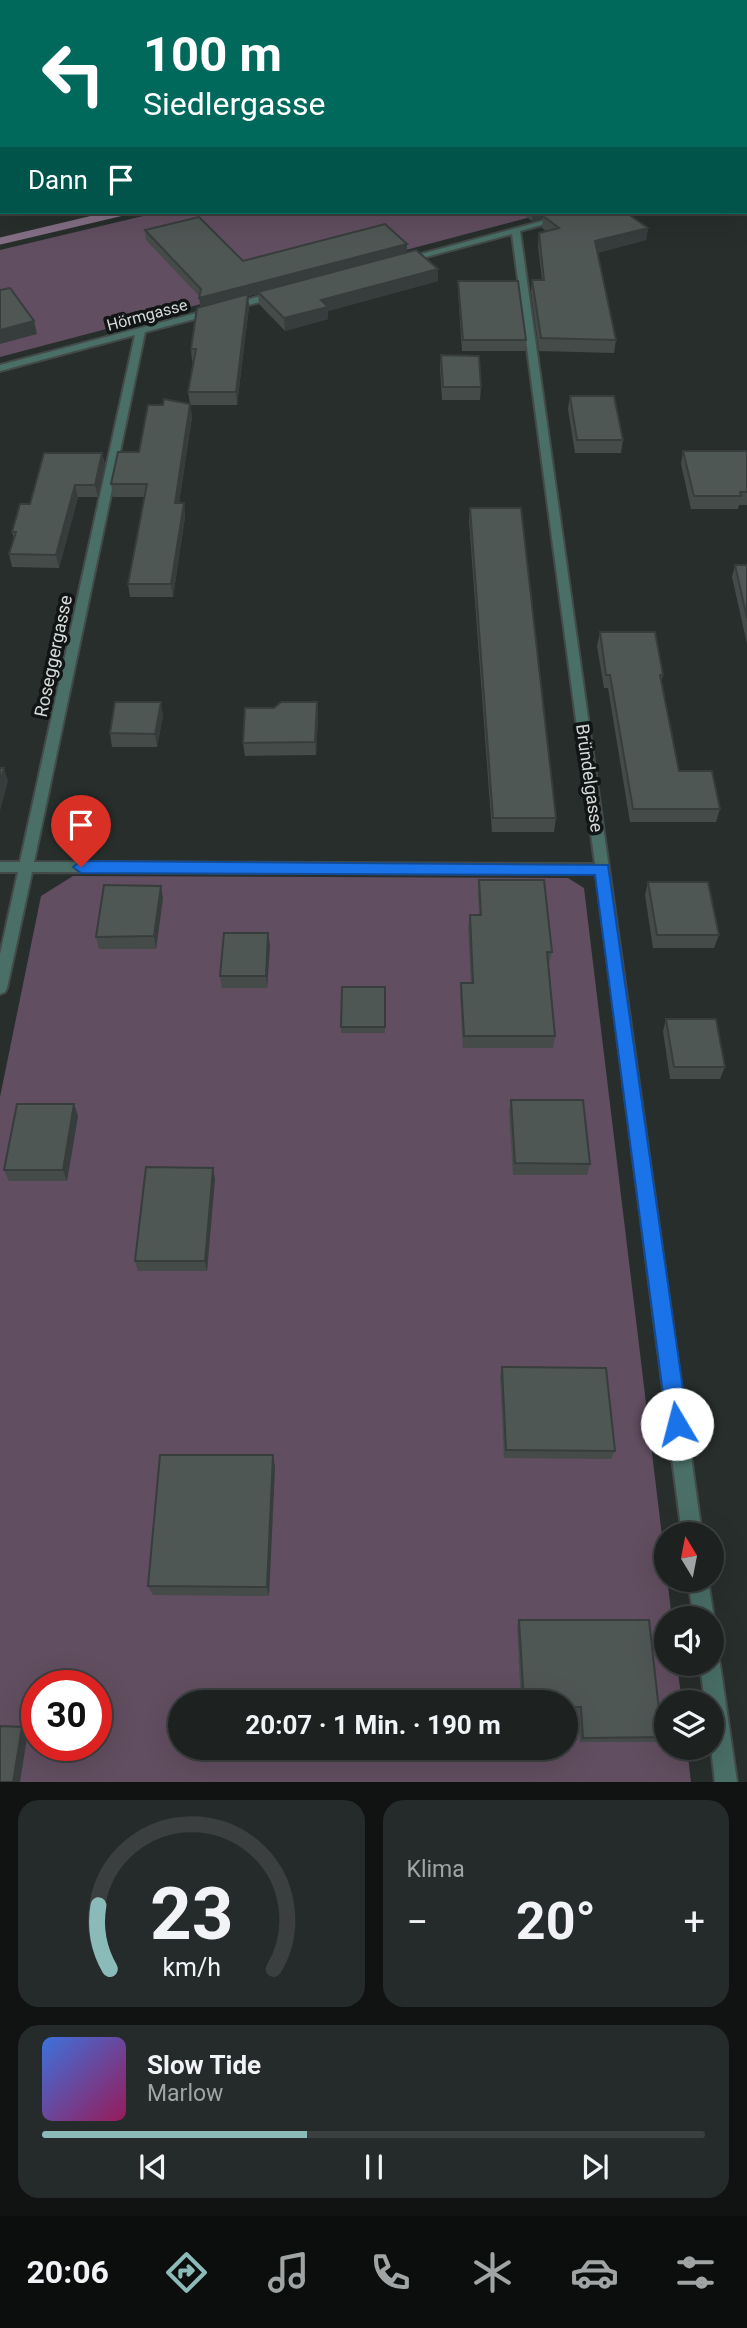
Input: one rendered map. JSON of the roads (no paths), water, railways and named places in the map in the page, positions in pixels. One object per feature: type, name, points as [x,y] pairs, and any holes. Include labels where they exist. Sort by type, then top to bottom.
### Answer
[{"type":"street","points":[[394,263],[576,214]]},
{"type":"street","name":"Bründelgasse","points":[[516,230],[690,1522]]},
{"type":"street","name":"Hörmgasse","points":[[0,368],[286,292]]},
{"type":"street","name":"Roseggergasse","points":[[0,988],[141,331]]},
{"type":"street","points":[[0,867],[603,869]]},
{"type":"street","points":[[712,1676],[726,1782]]},
{"type":"waterway","points":[[0,241],[115,214]]}]
